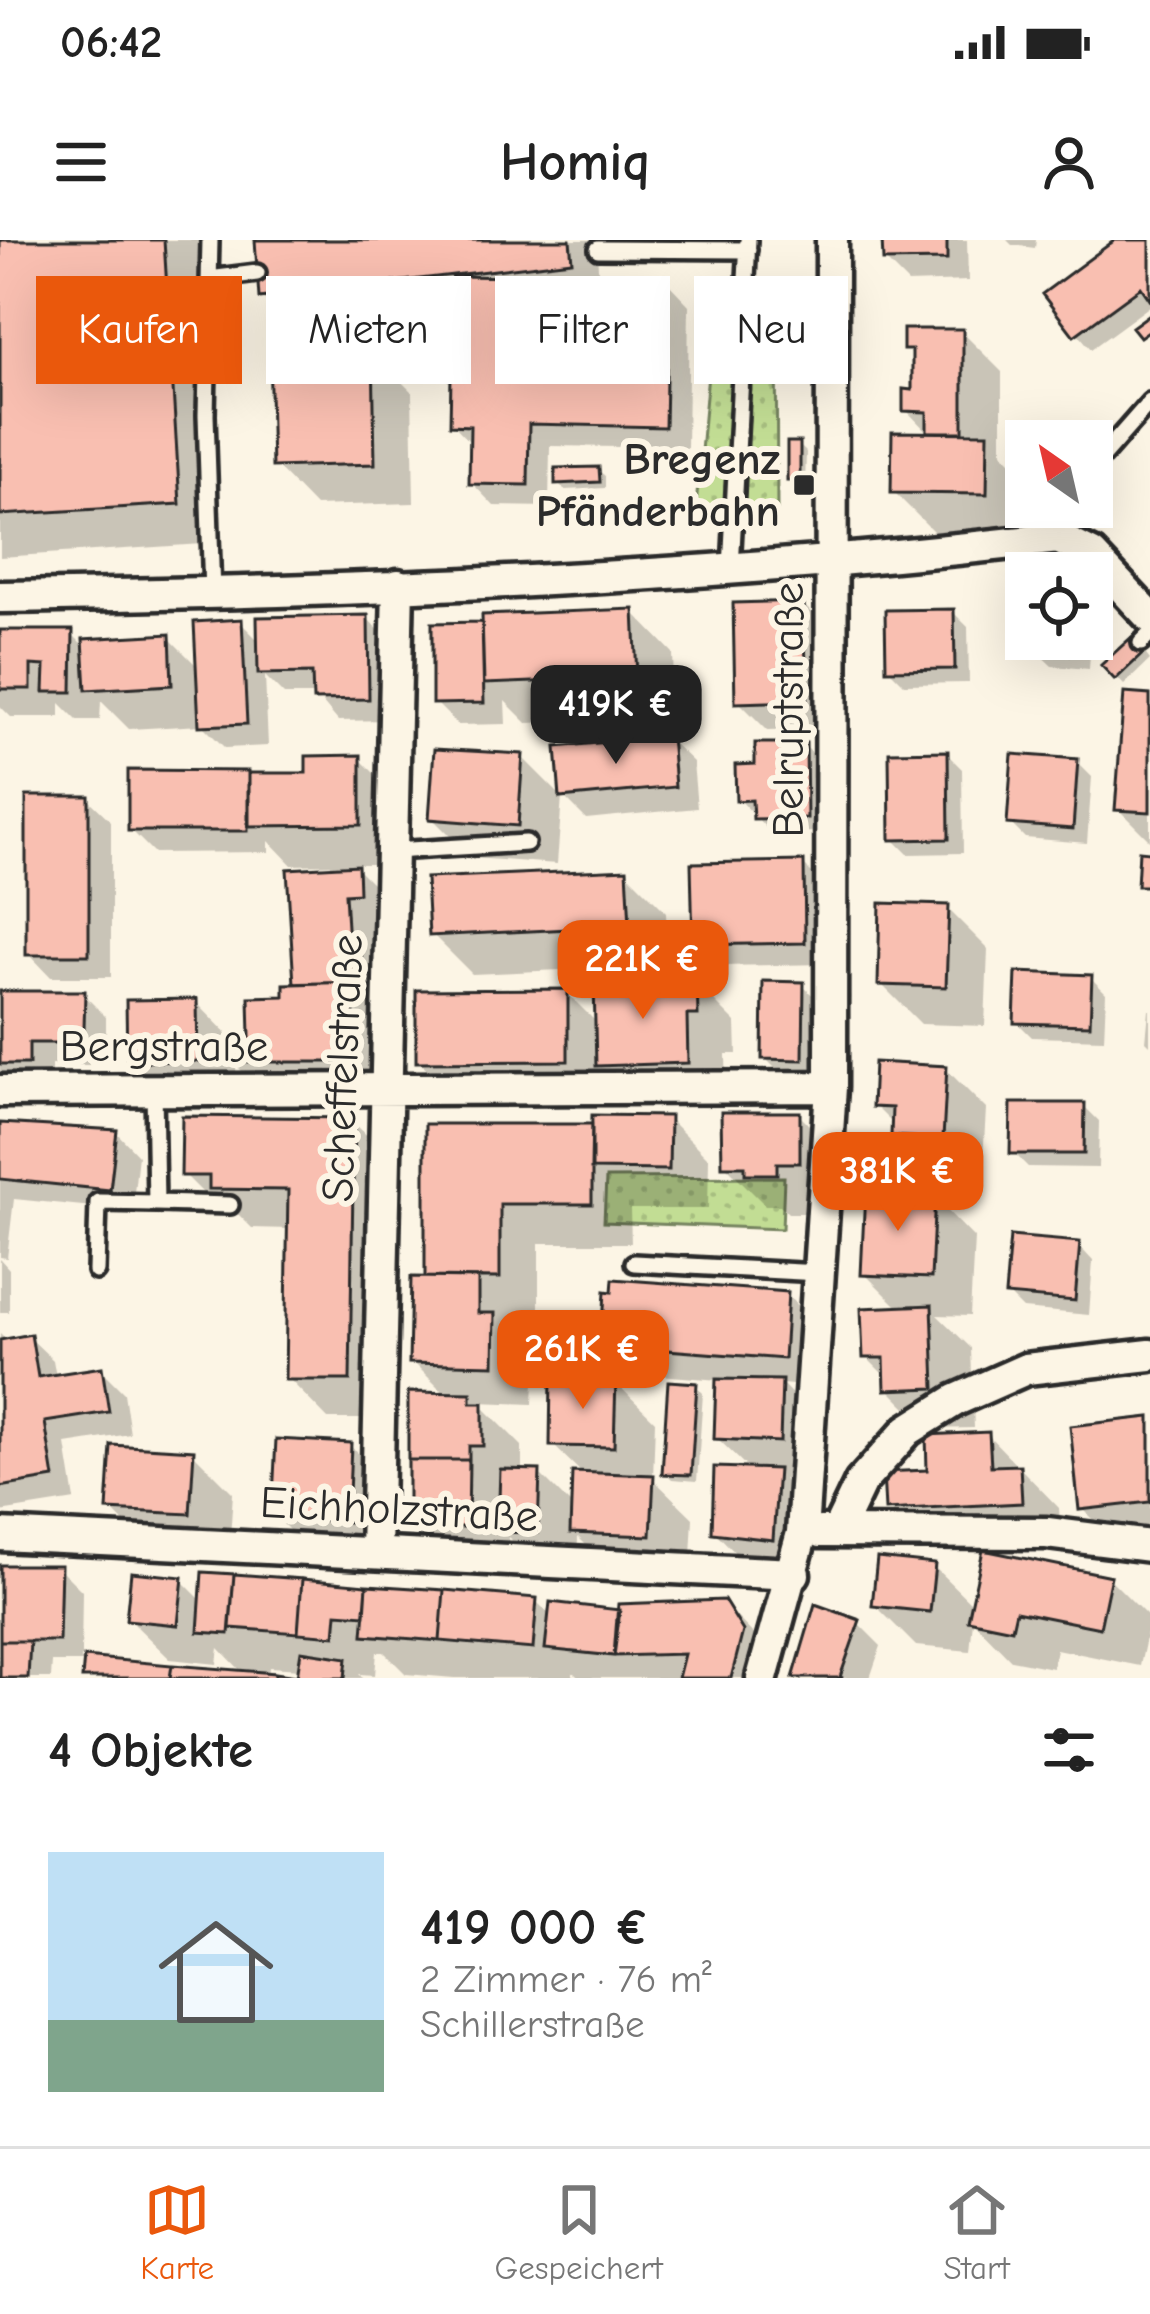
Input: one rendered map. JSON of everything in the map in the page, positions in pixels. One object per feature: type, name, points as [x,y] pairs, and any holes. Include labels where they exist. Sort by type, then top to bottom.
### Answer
[{"type":"street","name":"Belruptstraße","points":[[762,1678],[802,1533],[831,1088],[832,240]]},
{"type":"street","points":[[0,596],[212,594],[731,569],[832,562],[1028,528]]},
{"type":"street","points":[[1067,528],[1147,631]]},
{"type":"street","name":"Scheffelstraße","points":[[376,1553],[398,585]]},
{"type":"street","name":"Bergstraße","points":[[0,1091],[831,1088]]},
{"type":"street","points":[[838,1532],[861,1482],[908,1430],[982,1386],[1026,1370],[1150,1354]]},
{"type":"street","points":[[802,1533],[1047,1533],[1150,1546]]},
{"type":"street","name":"Eichholzstraße","points":[[0,1535],[794,1574]]},
{"type":"lane","points":[[209,276],[210,240]]},
{"type":"lane","points":[[598,248],[748,245],[731,569]]},
{"type":"lane","points":[[236,276],[257,273]]},
{"type":"lane","points":[[207,384],[212,594]]},
{"type":"lane","points":[[1113,443],[1150,402]]},
{"type":"lane","points":[[393,850],[526,843]]},
{"type":"lane","points":[[154,1090],[156,1203]]},
{"type":"lane","points":[[96,1271],[98,1202],[230,1205]]},
{"type":"lane","points":[[634,1263],[819,1273]]},
{"type":"green space","points":[[707,384],[776,384],[777,516],[695,517]]},
{"type":"green space","points":[[784,1177],[782,1229],[604,1222],[606,1178]]},
{"type":"building","points":[[0,240],[164,240],[166,276],[36,276],[36,384],[173,384],[180,504],[0,515]]},
{"type":"building","points":[[255,240],[570,240],[572,261],[445,276],[266,276],[266,297],[259,298]]},
{"type":"building","points":[[882,240],[947,240],[947,260],[883,261]]},
{"type":"building","points":[[1115,240],[1150,240],[1150,300],[1141,287],[1074,336],[1042,294]]},
{"type":"building","points":[[471,276],[495,277],[495,384],[666,384],[665,427],[529,424],[528,485],[469,484],[470,426],[450,425],[451,384],[471,384]]},
{"type":"building","points":[[1150,314],[1150,330],[1140,337],[1132,327]]},
{"type":"building","points":[[903,329],[963,329],[963,432],[927,432],[927,412],[903,411],[903,389],[912,390],[912,350],[903,350]]},
{"type":"building","points":[[270,384],[374,384],[375,464],[272,467]]},
{"type":"building","points":[[892,432],[988,433],[987,494],[891,493]]},
{"type":"building","points":[[787,442],[800,442],[800,481],[787,481]]},
{"type":"building","points":[[599,467],[600,482],[555,484],[555,468]]},
{"type":"building","points":[[804,601],[807,701],[735,703],[733,603]]},
{"type":"building","points":[[634,609],[637,678],[484,684],[482,615]]},
{"type":"building","points":[[954,609],[955,669],[886,670],[885,610]]},
{"type":"building","points":[[368,615],[369,699],[313,700],[312,673],[258,674],[257,617]]},
{"type":"building","points":[[242,619],[247,724],[199,726],[194,622]]},
{"type":"building","points":[[482,622],[484,703],[432,704],[432,623]]},
{"type":"building","points":[[0,630],[73,630],[72,692],[44,692],[45,666],[31,665],[31,689],[0,689]]},
{"type":"building","points":[[170,634],[172,685],[86,690],[83,639]]},
{"type":"building","points":[[1134,635],[1147,650],[1115,680],[1101,665],[1113,660],[1113,654]]},
{"type":"building","points":[[1124,693],[1150,695],[1150,812],[1115,810]]},
{"type":"building","points":[[671,736],[675,787],[560,798],[556,747]]},
{"type":"building","points":[[755,743],[806,743],[807,818],[753,819],[752,800],[736,801],[735,765],[755,764]]},
{"type":"building","points":[[434,749],[523,754],[518,826],[429,819]]},
{"type":"building","points":[[948,751],[949,839],[890,840],[889,752]]},
{"type":"building","points":[[1012,754],[1078,759],[1073,829],[1007,824]]},
{"type":"building","points":[[361,755],[361,825],[249,826],[249,773],[306,773],[306,756]]},
{"type":"building","points":[[128,770],[248,771],[248,831],[128,831]]},
{"type":"building","points":[[26,796],[89,796],[89,955],[26,955]]},
{"type":"building","points":[[1139,851],[1150,852],[1150,886],[1137,886]]},
{"type":"building","points":[[804,861],[805,943],[693,945],[691,863]]},
{"type":"building","points":[[358,865],[359,893],[345,894],[348,944],[362,943],[361,967],[354,968],[354,982],[294,984],[287,869]]},
{"type":"building","points":[[627,869],[630,926],[429,936],[426,878]]},
{"type":"building","points":[[880,903],[949,905],[946,987],[878,985]]},
{"type":"building","points":[[1016,972],[1092,975],[1090,1025],[1014,1023]]},
{"type":"building","points":[[697,980],[698,1015],[687,1015],[688,1063],[596,1066],[594,983]]},
{"type":"building","points":[[763,981],[804,982],[803,1060],[762,1059]]},
{"type":"building","points":[[354,982],[354,1062],[228,1062],[229,1038],[250,1037],[249,997],[284,996],[284,984]]},
{"type":"building","points":[[568,989],[568,1061],[416,1062],[416,990]]},
{"type":"building","points":[[0,991],[85,991],[84,1029],[68,1029],[67,1043],[29,1043],[29,1064],[0,1064]]},
{"type":"building","points":[[197,999],[198,1061],[127,1062],[126,1000]]},
{"type":"building","points":[[874,1062],[947,1066],[943,1139],[891,1136],[892,1108],[872,1107]]},
{"type":"building","points":[[1011,1103],[1085,1103],[1084,1154],[1010,1154]]},
{"type":"building","points":[[721,1112],[800,1112],[800,1163],[777,1163],[777,1174],[745,1174],[745,1166],[722,1166]]},
{"type":"building","points":[[592,1115],[670,1116],[669,1170],[591,1169]]},
{"type":"building","points":[[182,1116],[354,1118],[350,1380],[285,1380],[288,1190],[209,1189],[209,1176],[181,1176]]},
{"type":"building","points":[[0,1123],[117,1130],[110,1190],[0,1179]]},
{"type":"building","points":[[425,1124],[592,1124],[592,1204],[500,1204],[500,1278],[425,1277]]},
{"type":"building","points":[[865,1191],[935,1194],[931,1278],[861,1275]]},
{"type":"building","points":[[1010,1236],[1080,1242],[1075,1301],[1005,1295]]},
{"type":"building","points":[[411,1277],[478,1278],[478,1313],[495,1313],[494,1365],[409,1363]]},
{"type":"building","points":[[613,1279],[788,1292],[784,1359],[602,1345],[605,1291],[612,1292]]},
{"type":"building","points":[[932,1305],[935,1388],[885,1390],[884,1358],[863,1358],[861,1308]]},
{"type":"building","points":[[31,1334],[38,1377],[102,1367],[109,1412],[45,1422],[54,1478],[0,1487],[0,1340]]},
{"type":"building","points":[[525,1350],[600,1351],[599,1377],[524,1376]]},
{"type":"building","points":[[551,1376],[616,1378],[614,1447],[550,1446]]},
{"type":"building","points":[[716,1379],[782,1380],[780,1442],[714,1439]]},
{"type":"building","points":[[668,1381],[697,1383],[691,1475],[662,1474]]},
{"type":"building","points":[[408,1392],[471,1393],[471,1403],[483,1403],[483,1446],[469,1446],[469,1460],[408,1460]]},
{"type":"building","points":[[1150,1417],[1150,1502],[1079,1510],[1070,1426]]},
{"type":"building","points":[[989,1432],[991,1466],[1020,1465],[1022,1503],[885,1510],[883,1472],[927,1470],[926,1435]]},
{"type":"building","points":[[276,1439],[351,1443],[348,1522],[272,1517]]},
{"type":"building","points":[[111,1445],[194,1450],[190,1514],[107,1510]]},
{"type":"building","points":[[408,1460],[469,1460],[468,1527],[408,1527]]},
{"type":"building","points":[[714,1467],[778,1469],[773,1540],[712,1533]]},
{"type":"building","points":[[500,1469],[540,1470],[538,1533],[498,1532]]},
{"type":"building","points":[[572,1472],[654,1475],[651,1536],[570,1533]]},
{"type":"building","points":[[983,1550],[1111,1576],[1100,1628],[1016,1611],[1012,1629],[968,1620]]},
{"type":"building","points":[[877,1558],[935,1564],[930,1612],[872,1606]]},
{"type":"building","points":[[0,1565],[61,1565],[59,1641],[0,1641]]},
{"type":"building","points":[[131,1572],[183,1577],[178,1625],[126,1620]]},
{"type":"building","points":[[202,1572],[234,1574],[229,1634],[198,1632]]},
{"type":"building","points":[[234,1574],[302,1579],[298,1633],[230,1628]]},
{"type":"building","points":[[302,1579],[367,1585],[365,1615],[337,1613],[335,1636],[298,1633]]},
{"type":"building","points":[[367,1585],[444,1590],[440,1641],[363,1635]]},
{"type":"building","points":[[444,1590],[537,1598],[533,1649],[440,1641]]},
{"type":"building","points":[[724,1600],[743,1631],[731,1678],[678,1678],[684,1654],[614,1656],[618,1604]]},
{"type":"building","points":[[550,1602],[620,1610],[614,1656],[545,1649]]},
{"type":"building","points":[[815,1604],[860,1620],[843,1678],[793,1678]]},
{"type":"building","points":[[0,1641],[30,1641],[28,1678],[0,1678]]},
{"type":"building","points":[[301,1651],[347,1658],[345,1678],[275,1678],[275,1673],[297,1676]]},
{"type":"building","points":[[84,1657],[172,1665],[170,1678],[82,1678]]},
{"type":"building","points":[[172,1665],[275,1673],[275,1678],[170,1678]]},
{"type":"place","name":"Bregenz Pfänderbahn","points":[[804,485]]}]
